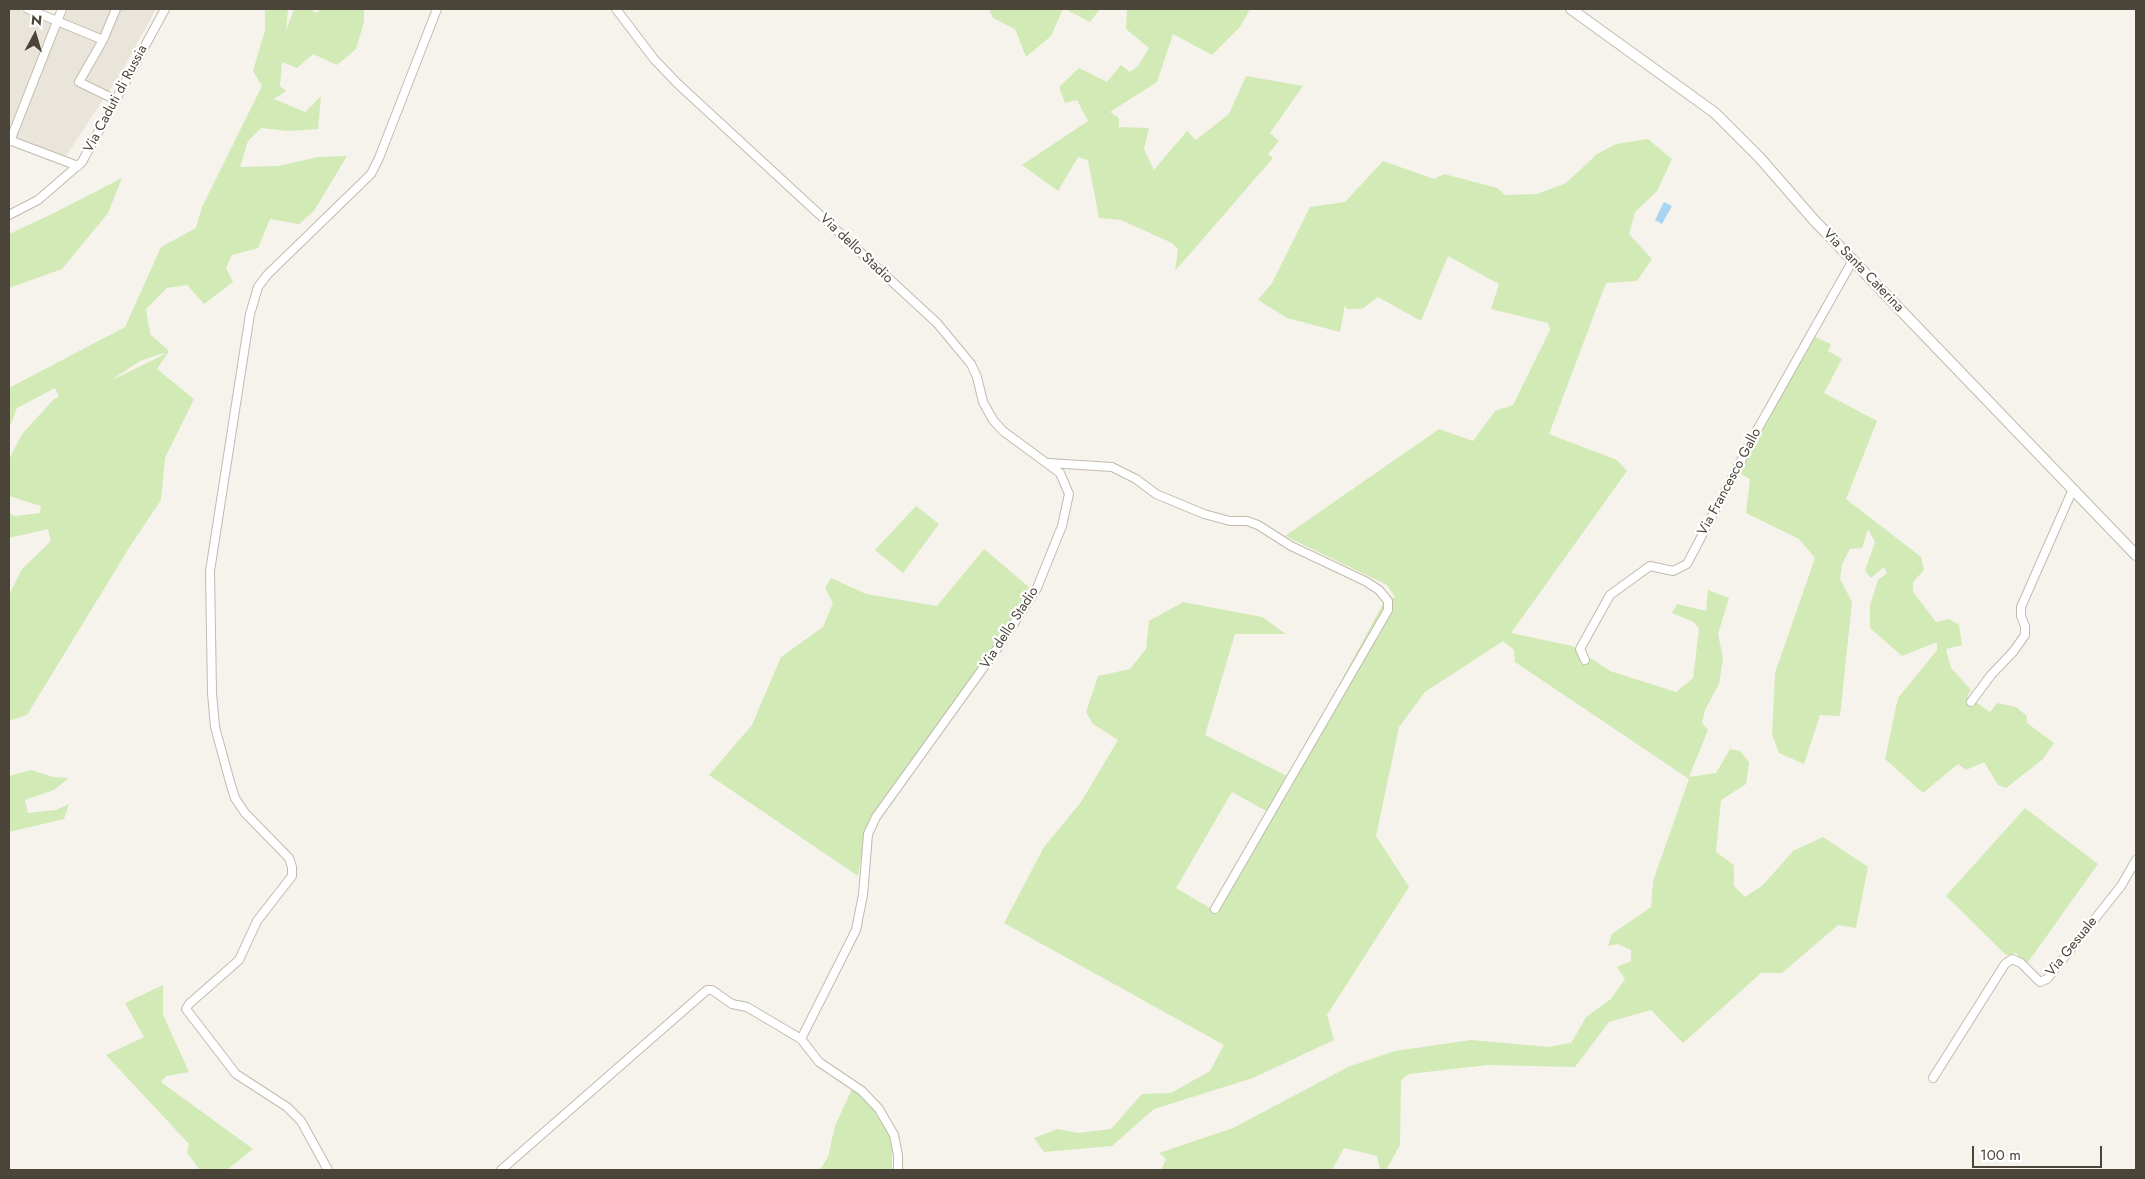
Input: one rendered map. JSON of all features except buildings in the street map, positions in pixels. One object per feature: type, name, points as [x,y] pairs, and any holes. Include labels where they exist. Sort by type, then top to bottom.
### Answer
[{"type":"street","points":[[28,9],[103,40]]},
{"type":"street","points":[[62,9],[10,141],[78,166]]},
{"type":"street","points":[[116,9],[103,40],[79,82],[116,100]]},
{"type":"street","name":"Via Caduti di Russia","points":[[9,215],[38,200],[82,162],[165,9]]},
{"type":"street","points":[[328,1170],[301,1121],[287,1107],[236,1074],[186,1009],[189,1004],[239,960],[257,921],[292,876],[289,858],[245,813],[235,798],[230,782],[216,728],[212,693],[210,571],[250,314],[256,292],[267,275],[371,174],[380,158],[437,9]]},
{"type":"street","name":"Via dello Stadio","points":[[616,9],[654,59],[678,84],[937,323],[971,364],[977,377],[983,402],[992,420],[1003,431],[1049,463],[1060,473],[1069,494],[1062,526],[1038,586],[999,646],[876,817],[868,834],[862,895],[856,930],[801,1039]]},
{"type":"street","name":"Via Santa Caterina","points":[[1571,9],[1715,113],[1760,158],[1813,219],[2136,555]]},
{"type":"street","name":"Via Francesco Gallo","points":[[1585,660],[1580,649],[1610,595],[1650,566],[1673,571],[1687,564],[1756,432],[1853,260]]},
{"type":"street","points":[[1049,463],[1112,467],[1136,479],[1156,494],[1204,514],[1230,521],[1247,521],[1258,525],[1291,546],[1364,581],[1379,590],[1388,601],[1388,610],[1215,909]]},
{"type":"street","points":[[1971,702],[2025,635],[2025,626],[2020,616],[2021,607],[2072,489]]},
{"type":"street","name":"Via Gesuale","points":[[1933,1078],[2005,964],[2012,959],[2021,963],[2040,982],[2047,979],[2120,886],[2136,860]]},
{"type":"street","points":[[501,1170],[707,990],[712,990],[732,1004],[746,1007],[801,1039],[819,1062],[862,1091],[879,1109],[894,1135],[898,1155],[898,1170]]},
{"type":"shaded area","points":[[9,9],[18,9],[60,26],[68,9],[156,9],[122,71],[60,165],[9,145]]},
{"type":"green space","points":[[265,9],[288,9],[286,31],[294,9],[310,9],[317,13],[321,9],[364,9],[364,22],[356,49],[337,65],[313,54],[297,68],[282,62],[280,86],[286,91],[274,99],[305,112],[321,96],[318,129],[289,131],[261,128],[248,141],[240,167],[278,166],[318,157],[347,156],[314,211],[299,224],[270,219],[258,248],[232,255],[226,268],[233,282],[204,304],[187,285],[167,288],[146,309],[150,334],[169,351],[157,369],[194,399],[165,458],[161,500],[129,548],[27,715],[9,721],[9,595],[22,569],[51,541],[48,529],[9,538],[9,513],[15,516],[40,513],[41,506],[9,496],[9,459],[22,434],[54,399],[59,397],[55,388],[17,408],[9,429],[9,388],[125,327],[161,247],[196,228],[202,207],[262,86],[253,71],[265,30]],"holes":[[[165,354],[110,381],[140,361]]]},
{"type":"green space","points":[[989,9],[1063,9],[1051,36],[1026,57],[1015,29],[993,18]]},
{"type":"green space","points":[[1065,9],[1100,9],[1090,22]]},
{"type":"green space","points":[[1127,9],[1250,9],[1240,27],[1212,55],[1173,34],[1157,82],[1110,112],[1119,118],[1119,127],[1149,128],[1144,149],[1154,170],[1187,131],[1196,140],[1229,114],[1246,76],[1303,86],[1270,133],[1279,141],[1268,154],[1273,158],[1175,271],[1178,249],[1172,243],[1121,220],[1099,218],[1088,160],[1078,157],[1058,191],[1022,165],[1088,121],[1077,100],[1065,103],[1059,87],[1079,68],[1107,82],[1121,65],[1130,72],[1138,66],[1149,48],[1126,29]]},
{"type":"green space","points":[[1648,139],[1672,159],[1657,191],[1635,212],[1629,234],[1652,259],[1637,281],[1606,283],[1549,434],[1617,460],[1627,471],[1511,633],[1572,646],[1610,671],[1676,692],[1693,678],[1699,629],[1694,622],[1672,613],[1677,604],[1706,611],[1708,590],[1729,598],[1718,634],[1723,658],[1719,684],[1705,710],[1702,723],[1708,730],[1689,777],[1716,773],[1730,749],[1740,751],[1749,762],[1746,784],[1721,800],[1716,852],[1734,865],[1734,886],[1745,897],[1763,885],[1793,851],[1823,837],[1868,867],[1856,928],[1838,925],[1782,973],[1761,973],[1683,1043],[1651,1010],[1609,1022],[1575,1067],[1488,1065],[1409,1074],[1401,1080],[1400,1145],[1386,1170],[1380,1170],[1377,1156],[1344,1148],[1332,1170],[1161,1170],[1166,1159],[1159,1153],[1233,1128],[1348,1067],[1395,1051],[1471,1040],[1548,1047],[1571,1043],[1586,1017],[1611,999],[1625,979],[1617,967],[1631,961],[1631,950],[1618,944],[1608,946],[1612,934],[1651,907],[1653,881],[1689,779],[1515,662],[1514,650],[1503,641],[1425,692],[1399,727],[1376,836],[1409,887],[1327,1015],[1334,1040],[1253,1078],[1154,1109],[1112,1146],[1044,1152],[1034,1138],[1058,1129],[1078,1133],[1111,1129],[1142,1094],[1171,1093],[1210,1071],[1224,1045],[1004,923],[1044,847],[1081,802],[1118,740],[1093,724],[1086,712],[1098,676],[1130,669],[1146,649],[1149,621],[1183,602],[1262,617],[1286,634],[1235,634],[1205,735],[1289,777],[1384,602],[1395,597],[1387,585],[1285,536],[1439,429],[1473,441],[1495,411],[1513,405],[1550,330],[1548,323],[1491,309],[1499,284],[1448,256],[1421,321],[1378,297],[1362,309],[1347,309],[1345,305],[1340,332],[1287,318],[1258,300],[1272,283],[1310,207],[1345,202],[1383,161],[1434,179],[1444,174],[1497,188],[1505,195],[1537,194],[1566,183],[1597,154],[1616,144]],"holes":[[[1232,792],[1268,812],[1212,909],[1176,888]]]},
{"type":"green space","points":[[122,178],[108,213],[62,269],[9,288],[9,234]]},
{"type":"green space","points":[[1813,336],[1831,344],[1828,351],[1842,359],[1824,393],[1877,421],[1846,499],[1921,557],[1924,570],[1913,582],[1913,592],[1936,622],[1949,619],[1959,625],[1962,645],[1946,649],[1951,668],[1971,690],[1967,696],[1990,712],[1997,703],[2016,707],[2027,716],[2027,723],[2054,743],[2043,759],[2006,788],[1998,785],[1984,762],[1966,770],[1958,764],[1923,793],[1885,759],[1898,698],[1937,650],[1937,642],[1902,656],[1870,628],[1870,605],[1878,580],[1887,573],[1884,567],[1871,578],[1865,571],[1875,542],[1868,529],[1862,548],[1850,549],[1842,564],[1840,579],[1852,602],[1840,716],[1820,715],[1804,764],[1779,753],[1772,734],[1775,673],[1815,558],[1799,539],[1746,513],[1750,479],[1737,472]]},
{"type":"green space","points":[[916,506],[939,524],[903,573],[875,550]]},
{"type":"green space","points":[[984,549],[1029,587],[1008,627],[867,825],[858,876],[709,775],[752,725],[781,657],[823,627],[833,603],[825,588],[831,578],[866,594],[937,606]]},
{"type":"green space","points":[[31,770],[53,777],[69,778],[54,790],[25,800],[28,813],[56,810],[69,804],[64,819],[9,832],[9,776]]},
{"type":"green space","points":[[2025,808],[2098,864],[2026,965],[2016,953],[2006,955],[1946,896]]},
{"type":"green space","points":[[163,985],[163,1015],[189,1072],[166,1076],[161,1082],[253,1149],[227,1170],[200,1170],[187,1153],[189,1144],[106,1055],[144,1037],[125,1003]]},
{"type":"green space","points":[[853,1087],[882,1117],[892,1137],[892,1170],[820,1170],[828,1157],[835,1126]]},
{"type":"water","points":[[1664,202],[1672,206],[1662,224],[1655,220]]}]
